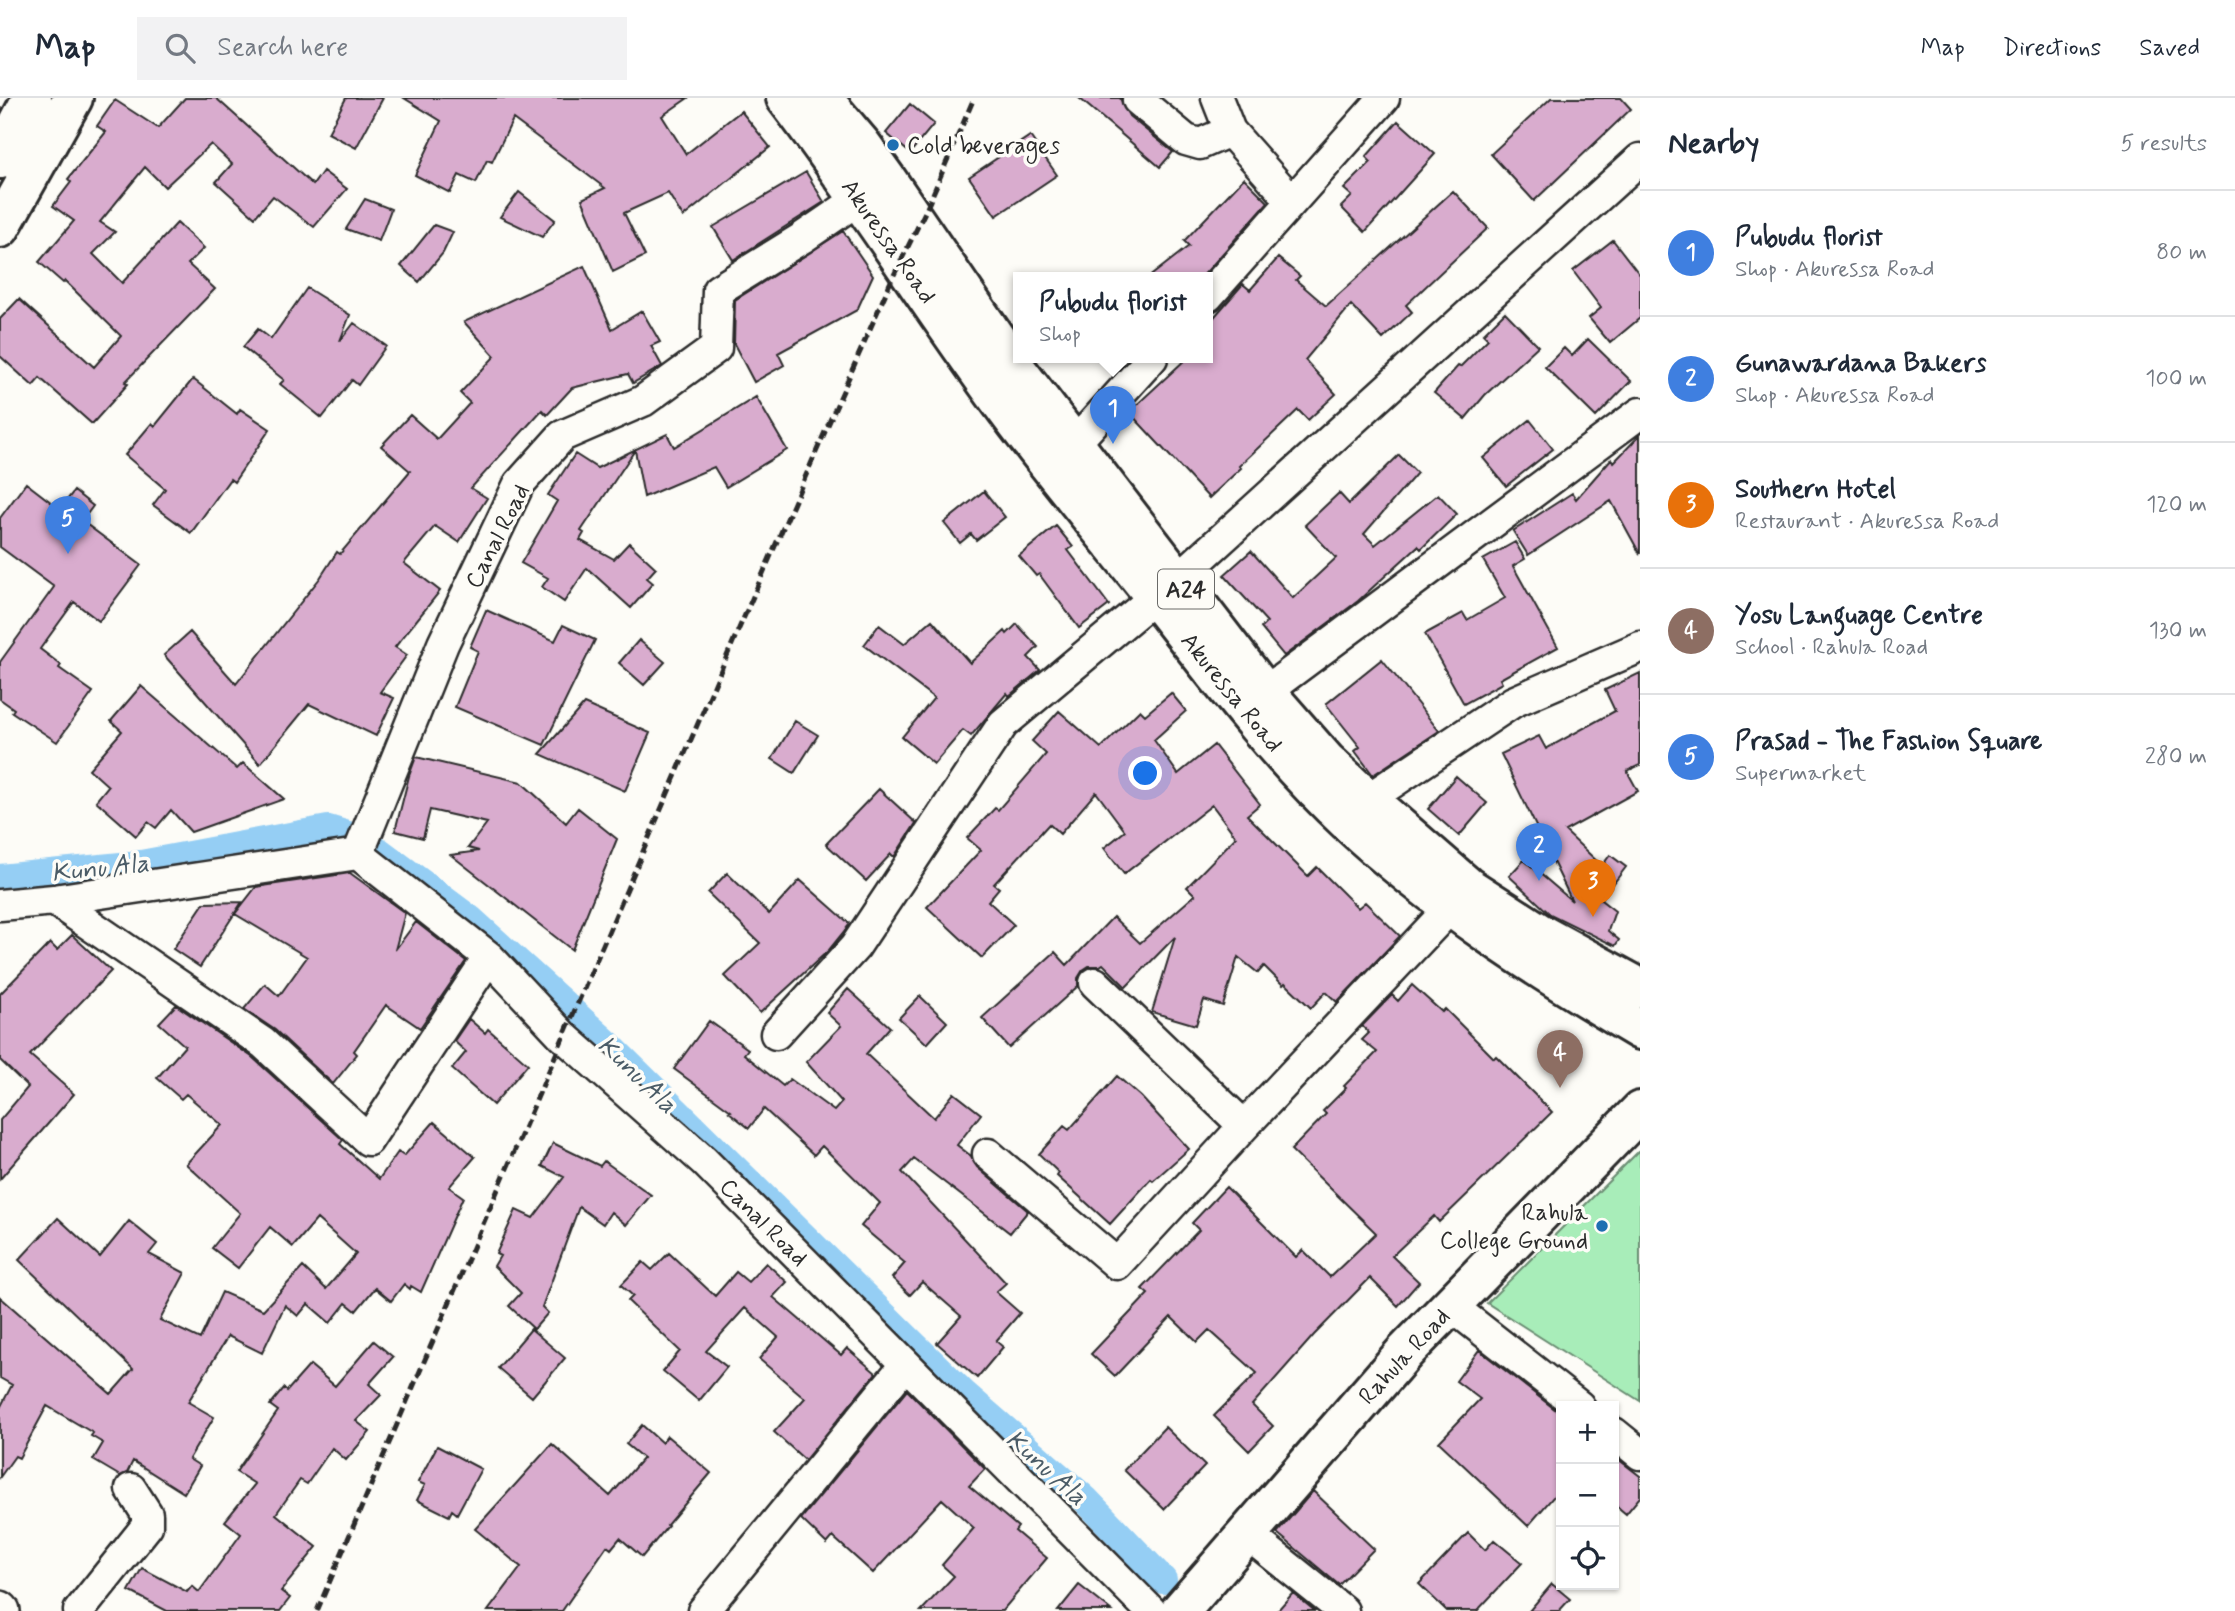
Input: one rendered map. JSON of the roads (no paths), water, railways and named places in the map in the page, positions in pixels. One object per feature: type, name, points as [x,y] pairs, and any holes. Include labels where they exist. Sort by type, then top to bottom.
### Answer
[{"type":"main road","points":[[0,159],[32,98]]},
{"type":"main road","name":"Akuressa Road","points":[[786,98],[836,164],[873,190],[1010,360],[1075,443],[1166,588],[1254,700],[1326,761],[1357,811],[1397,866],[1450,908],[1538,968],[1640,1030]]},
{"type":"main road","name":"Akuressa Road","points":[[822,98],[861,144],[873,190],[995,395],[1052,471],[1166,588]]},
{"type":"main road","points":[[0,229],[63,101]]},
{"type":"main road","name":"Akuressa Road","points":[[1357,811],[1544,936],[1640,988]]},
{"type":"main road","name":"Rahula Road","points":[[1181,1611],[1405,1352],[1640,1111]]},
{"type":"street","points":[[1139,98],[1138,100],[1186,140],[1200,144],[1230,131]]},
{"type":"street","points":[[1217,98],[1230,131],[1293,201]]},
{"type":"street","points":[[1213,290],[1384,98]]},
{"type":"street","points":[[776,1034],[855,947],[1003,724],[1166,588],[1640,159]]},
{"type":"street","name":"Canal Road","points":[[873,190],[718,290],[716,348],[643,401],[562,436],[519,484],[443,644],[358,854],[489,957],[563,1036],[704,1161],[1151,1611]]},
{"type":"street","points":[[1075,443],[1147,363]]},
{"type":"street","points":[[1254,700],[1640,413]]},
{"type":"street","points":[[1357,811],[1513,702],[1640,647]]},
{"type":"street","points":[[0,905],[54,900],[358,854]]},
{"type":"street","points":[[54,900],[263,1043],[368,1140],[489,957]]},
{"type":"street","points":[[988,1154],[1116,1264],[1450,908]]},
{"type":"street","points":[[1095,983],[1244,1126]]},
{"type":"street","points":[[1450,1305],[1574,1401]]},
{"type":"street","points":[[703,1611],[905,1365]]},
{"type":"street","points":[[1619,1437],[1640,1454]]},
{"type":"street","points":[[79,1611],[147,1526],[147,1514],[131,1489]]},
{"type":"street","points":[[1247,1534],[1343,1611]]},
{"type":"waterway","name":"Kunu Ala","points":[[0,878],[141,864],[328,829],[364,840],[470,919],[608,1044],[963,1393],[1085,1499],[1163,1580]]},
{"type":"railway","points":[[317,1611],[723,665],[974,98]]},
{"type":"place","name":"Cold beverages","points":[[893,145]]},
{"type":"place","name":"Pubudu florist","points":[[1113,444]]},
{"type":"place","name":"Prasad - The Fashion Square","points":[[68,554]]},
{"type":"place","name":"Gunawardana Bakers","points":[[1539,881]]},
{"type":"place","name":"Southern Hotel","points":[[1593,917]]},
{"type":"place","name":"Yosu Language Centre","points":[[1560,1088]]},
{"type":"place","name":"Rahula College Ground","points":[[1602,1226]]}]
